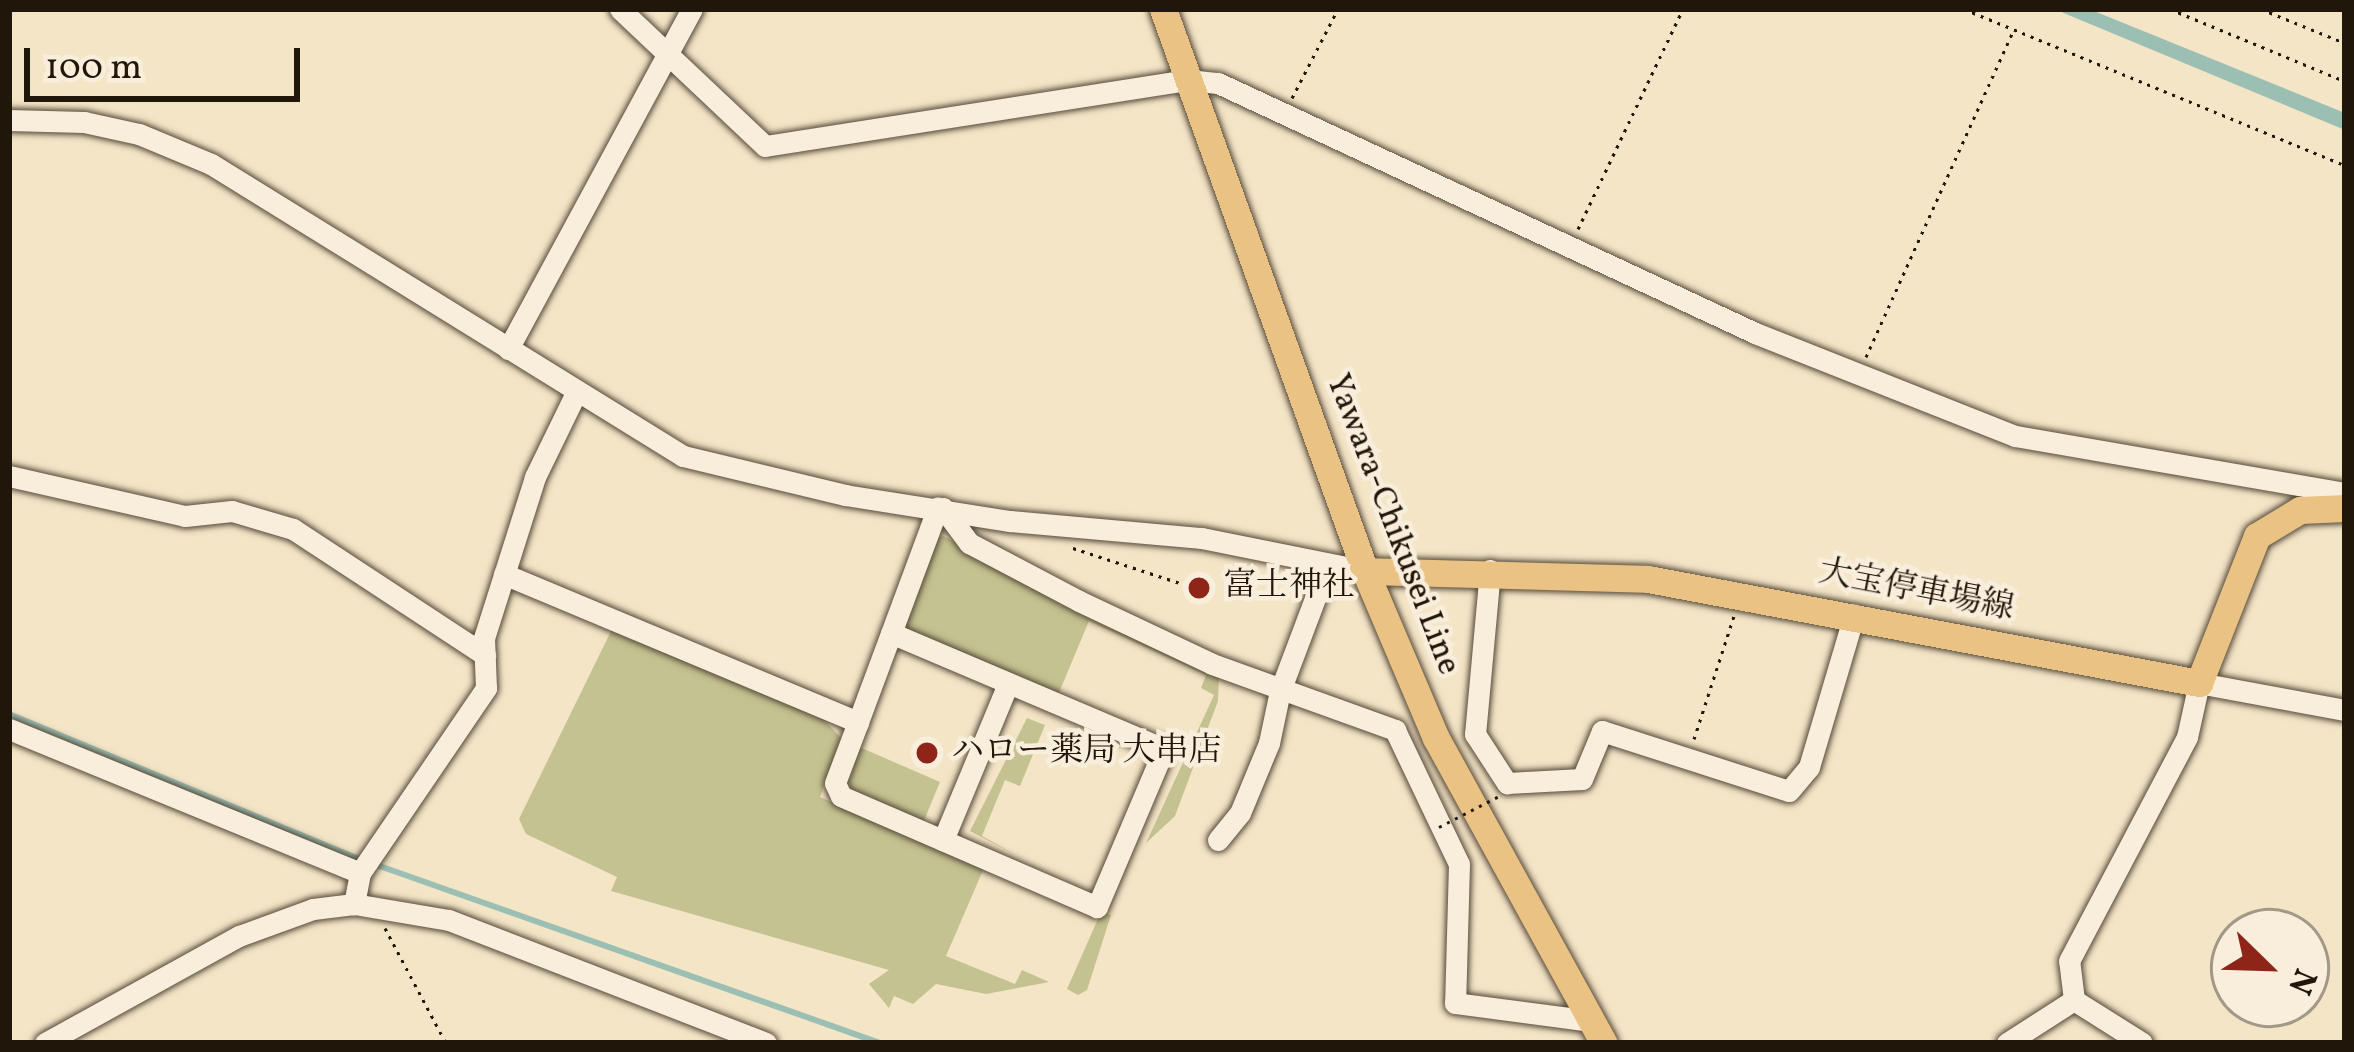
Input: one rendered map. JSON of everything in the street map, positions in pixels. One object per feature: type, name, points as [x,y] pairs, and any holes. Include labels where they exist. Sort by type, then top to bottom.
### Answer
[{"type":"main road","name":"Yawara-Chikusei Line","points":[[1163,9],[1365,571],[1436,738],[1598,1032]]},
{"type":"main road","points":[[2199,682],[2258,536],[2300,510],[2345,508]]},
{"type":"main road","name":"大宝停車場線","points":[[1365,571],[1490,570],[1648,580],[2199,682]]},
{"type":"street","points":[[620,9],[668,60],[765,146],[1188,80],[1286,110],[1858,375],[2015,436],[2345,493]]},
{"type":"street","points":[[508,349],[692,9]]},
{"type":"street","points":[[9,120],[84,122],[139,134],[211,164],[683,456],[940,508],[1202,538],[1326,569],[1365,571]]},
{"type":"street","points":[[363,904],[363,864],[486,688],[484,655],[504,574],[535,477],[576,393]]},
{"type":"street","points":[[9,476],[185,517],[232,511],[293,530],[484,655]]},
{"type":"street","points":[[891,634],[1164,749],[1097,907],[841,796],[836,782],[891,634],[940,508]]},
{"type":"street","points":[[940,508],[969,543],[1280,691],[1395,730],[1461,884],[1455,1003],[1598,1032]]},
{"type":"street","points":[[1218,840],[1240,813],[1269,742],[1280,691],[1326,569]]},
{"type":"street","points":[[1490,570],[1475,734],[1507,783],[1582,779],[1602,731],[1789,791],[1809,767],[1854,615]]},
{"type":"street","points":[[504,574],[858,722]]},
{"type":"street","points":[[2074,1000],[2069,961],[2187,737],[2199,682],[2345,710]]},
{"type":"street","points":[[943,840],[1008,684]]},
{"type":"street","points":[[9,729],[363,864]]},
{"type":"street","points":[[58,1040],[239,936],[313,909],[363,904],[448,920],[766,1043]]},
{"type":"street","points":[[2007,1043],[2074,1000]]},
{"type":"street","points":[[2074,1000],[2142,1043]]},
{"type":"path","points":[[1286,110],[1338,9]]},
{"type":"path","points":[[1569,244],[1683,9]]},
{"type":"path","points":[[1964,9],[2345,165]]},
{"type":"path","points":[[2170,9],[2345,81]]},
{"type":"path","points":[[2261,9],[2345,44]]},
{"type":"path","points":[[1858,375],[2014,30]]},
{"type":"path","points":[[1064,544],[1186,584]]},
{"type":"path","points":[[1688,757],[1741,595]]},
{"type":"path","points":[[1439,826],[1499,796]]},
{"type":"path","points":[[363,904],[446,1043]]},
{"type":"shaded area","points":[[943,536],[1219,677],[1218,701],[1175,816],[1146,843],[1214,695],[1201,688],[1206,675],[1089,621],[1058,695],[901,628],[933,540]]},
{"type":"shaded area","points":[[614,625],[811,706],[842,739],[820,797],[984,868],[946,956],[1015,984],[1022,970],[1049,982],[986,994],[936,984],[913,1004],[894,996],[889,1008],[869,984],[889,970],[611,891],[617,877],[526,834],[519,819]]},
{"type":"shaded area","points":[[1027,718],[1045,725],[1020,786],[1005,780],[982,836],[1023,859],[970,831]]},
{"type":"shaded area","points":[[857,746],[940,782],[923,823],[854,794],[846,776]]},
{"type":"shaded area","points":[[1101,912],[1111,915],[1087,990],[1078,995],[1067,989]]},
{"type":"water","points":[[2054,9],[2089,9],[2345,113],[2345,130]]},
{"type":"waterway","points":[[9,714],[362,860]]},
{"type":"waterway","points":[[374,864],[880,1043]]},
{"type":"place","name":"富士神社","points":[[1199,588]]},
{"type":"place","name":"ハロー薬局 大串店","points":[[927,753]]}]
